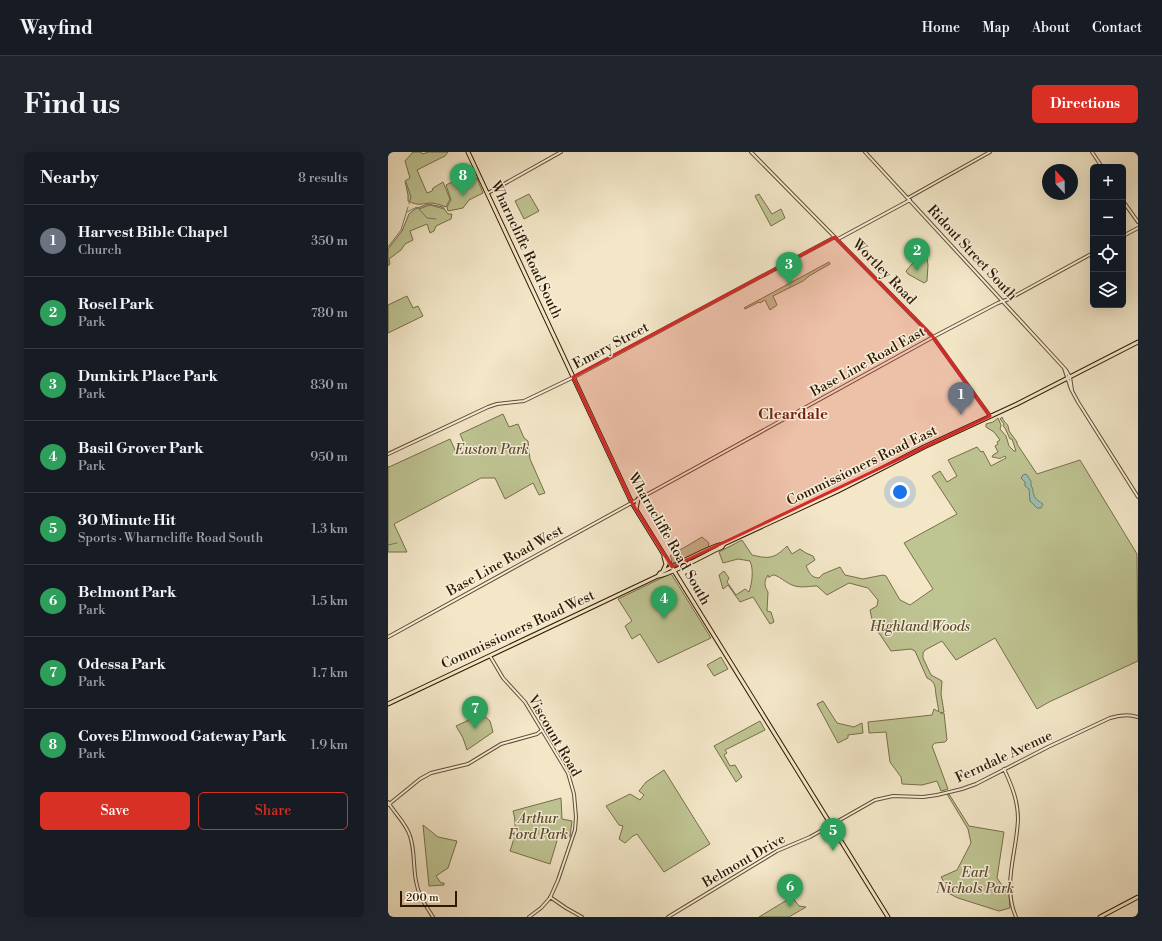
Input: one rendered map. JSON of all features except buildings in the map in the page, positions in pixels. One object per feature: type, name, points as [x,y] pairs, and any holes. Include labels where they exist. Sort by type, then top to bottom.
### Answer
[{"type":"main road","name":"Wharncliffe Road South","points":[[468,152],[632,503],[832,824],[888,917]]},
{"type":"main road","name":"Commissioners Road East","points":[[672,569],[722,547],[724,544],[838,491],[924,447],[1069,378],[1138,342]]},
{"type":"main road","points":[[636,509],[638,499]]},
{"type":"main road","points":[[663,554],[666,564],[663,572]]},
{"type":"main road","name":"Commissioners Road West","points":[[388,704],[672,569]]},
{"type":"main road","name":"Commissioners Road West","points":[[658,576],[662,576],[672,569]]},
{"type":"main road","points":[[1100,917],[1138,897]]},
{"type":"street","points":[[488,193],[561,152]]},
{"type":"street","name":"Wortley Road","points":[[751,152],[933,337],[990,416]]},
{"type":"street","name":"Ridout Street South","points":[[866,152],[1064,368],[1069,378],[1072,390],[1138,497]]},
{"type":"street","points":[[908,198],[990,152]]},
{"type":"street","points":[[1092,152],[1100,164]]},
{"type":"street","points":[[838,239],[910,200]]},
{"type":"street","points":[[1126,205],[1138,222]]},
{"type":"street","points":[[1126,234],[1138,228]]},
{"type":"street","name":"Emery Street","points":[[388,454],[488,407],[497,404],[524,401],[573,377],[835,237]]},
{"type":"street","name":"Base Line Road East","points":[[632,503],[933,337],[1003,301],[1010,299],[1090,255]]},
{"type":"street","name":"Base Line Road West","points":[[388,637],[632,503]]},
{"type":"street","name":"Viscount Road","points":[[490,656],[503,678],[525,702],[568,773],[574,794],[576,812],[575,830],[558,880],[550,897],[541,908],[528,917]]},
{"type":"street","name":"Ferndale Avenue","points":[[832,824],[880,798],[893,796],[923,797],[937,795],[976,784],[1048,747],[1110,718],[1129,714],[1138,717]]},
{"type":"street","points":[[433,917],[418,890],[410,835],[405,825],[388,804],[420,779],[431,773],[468,764],[501,744],[530,736],[542,730]]},
{"type":"street","points":[[1004,769],[1014,790],[1017,805],[1017,831],[1010,886],[1012,905],[1016,917]]},
{"type":"street","name":"Belmont Drive","points":[[668,917],[777,850],[810,837],[832,824]]},
{"type":"street","points":[[550,897],[582,917]]},
{"type":"highlighted area","points":[[835,237],[933,337],[990,416],[672,567],[632,503],[573,377]]},
{"type":"green space","points":[[413,152],[421,152],[422,154],[429,152],[448,152],[445,156],[417,170],[427,193],[443,182],[450,199],[446,207],[434,203],[417,204],[408,201],[405,181],[410,178],[405,161]]},
{"type":"green space","points":[[465,176],[468,182],[477,178],[483,193],[469,200],[463,208],[448,211],[447,207],[451,200],[446,185]]},
{"type":"green space","points":[[529,194],[539,211],[524,219],[515,201]]},
{"type":"green space","points":[[759,194],[772,214],[781,209],[785,218],[771,226],[755,196]]},
{"type":"green space","points":[[428,204],[443,207],[448,214],[452,214],[451,219],[436,226],[434,231],[430,233],[427,224],[410,231],[413,240],[405,244],[401,250],[389,259],[390,264],[388,266],[388,249],[402,231],[409,214],[415,209]]},
{"type":"green space","points":[[924,257],[927,258],[928,265],[927,281],[924,283],[908,274],[906,271],[913,263]]},
{"type":"green space","points":[[829,262],[830,264],[803,281],[773,296],[777,305],[770,310],[765,300],[745,309],[744,308]]},
{"type":"green space","points":[[407,296],[413,308],[418,306],[423,316],[388,333],[388,305]]},
{"type":"green space","name":"Euston Park","points":[[503,414],[509,427],[518,424],[524,438],[528,441],[530,459],[545,493],[539,495],[533,483],[505,499],[495,478],[481,478],[394,524],[407,552],[388,552],[388,466],[389,467],[450,439],[456,452],[461,451],[458,445],[464,443],[460,434]]},
{"type":"green space","name":"Highland Woods","points":[[1002,417],[1008,426],[1009,431],[1037,474],[1080,460],[1137,554],[1138,661],[1037,709],[995,638],[956,660],[942,641],[925,650],[923,653],[923,658],[931,675],[942,681],[941,694],[944,712],[940,713],[944,713],[947,740],[945,742],[935,743],[932,746],[948,789],[941,791],[937,781],[922,785],[902,784],[901,777],[890,762],[886,732],[869,733],[868,722],[932,715],[934,709],[939,712],[934,685],[932,681],[927,678],[915,651],[911,649],[891,651],[873,624],[870,610],[877,606],[878,600],[868,588],[849,583],[827,595],[817,586],[795,586],[777,576],[772,575],[768,577],[768,575],[765,584],[768,592],[767,611],[771,612],[774,622],[770,624],[753,597],[740,602],[728,585],[723,589],[719,575],[724,571],[729,578],[727,582],[736,595],[745,589],[749,592],[752,576],[750,561],[738,559],[723,563],[719,552],[742,540],[752,555],[763,557],[775,556],[787,546],[792,554],[800,549],[813,556],[815,560],[806,566],[814,577],[819,578],[823,574],[840,567],[845,575],[863,579],[883,575],[886,576],[900,600],[910,605],[933,589],[904,543],[957,514],[932,476],[940,471],[947,482],[957,476],[948,460],[977,447],[981,452],[983,451],[991,466],[1006,458],[1005,456],[1000,458],[992,457],[998,452],[995,446],[1000,440],[994,432],[986,427],[986,424],[993,422],[998,418],[1001,425],[1000,429],[1006,436],[1009,446],[1016,451],[1012,439],[1010,439],[1003,426],[1004,424],[1000,419]]},
{"type":"green space","points":[[702,537],[709,543],[708,548],[676,563],[671,563],[672,560],[670,556]]},
{"type":"green space","points":[[670,574],[711,638],[658,663],[640,634],[632,639],[625,626],[632,621],[618,599]]},
{"type":"green space","points":[[721,657],[728,669],[714,676],[707,665]]},
{"type":"green space","points":[[823,701],[837,723],[854,727],[862,723],[863,733],[848,735],[848,738],[838,743],[817,704]]},
{"type":"green space","points":[[482,714],[490,721],[493,732],[467,750],[463,738],[456,726]]},
{"type":"green space","points":[[760,721],[765,730],[725,750],[727,753],[724,755],[730,766],[735,765],[742,777],[736,782],[714,746]]},
{"type":"green space","points":[[664,770],[710,844],[664,872],[637,834],[625,843],[619,839],[623,826],[619,825],[606,806],[630,794],[640,800],[644,795],[639,791],[646,782]]},
{"type":"green space","name":"Earl Nichols Park","points":[[947,794],[949,794],[969,826],[1004,832],[997,878],[1009,895],[1010,908],[999,911],[950,894],[941,877],[957,870],[971,843],[968,829]]},
{"type":"green space","name":"Arthur Ford Park","points":[[561,798],[562,819],[572,821],[570,837],[559,834],[550,864],[510,851],[515,831],[513,811]]},
{"type":"green space","points":[[423,825],[438,837],[457,841],[448,868],[436,876],[441,883],[444,883],[444,885],[429,886]]},
{"type":"green space","points":[[792,897],[799,906],[806,907],[789,917],[759,917]]},
{"type":"water","points":[[1026,474],[1031,481],[1033,494],[1043,504],[1041,508],[1037,508],[1030,501],[1029,489],[1025,486],[1025,482],[1021,478]]},
{"type":"waterway","points":[[406,182],[411,197],[409,204]]},
{"type":"waterway","points":[[407,212],[417,207],[419,209],[430,205],[444,209]]},
{"type":"waterway","points":[[388,247],[401,230],[408,207]]},
{"type":"waterway","points":[[419,209],[427,218],[436,219]]},
{"type":"waterway","points":[[388,545],[397,543]]},
{"type":"place","name":"Coves Elmwood Gateway Park","points":[[463,196]]},
{"type":"place","name":"Rosel Park","points":[[917,271]]},
{"type":"place","name":"Dunkirk Place Park","points":[[789,285]]},
{"type":"place","name":"Harvest Bible Chapel","points":[[961,415]]},
{"type":"place","name":"Basil Grover Park","points":[[664,619]]},
{"type":"place","name":"Odessa Park","points":[[475,729]]},
{"type":"place","name":"30 Minute Hit","points":[[833,851]]},
{"type":"place","name":"Belmont Park","points":[[790,907]]},
{"type":"district","name":"Cleardale","points":[[793,414]]}]
